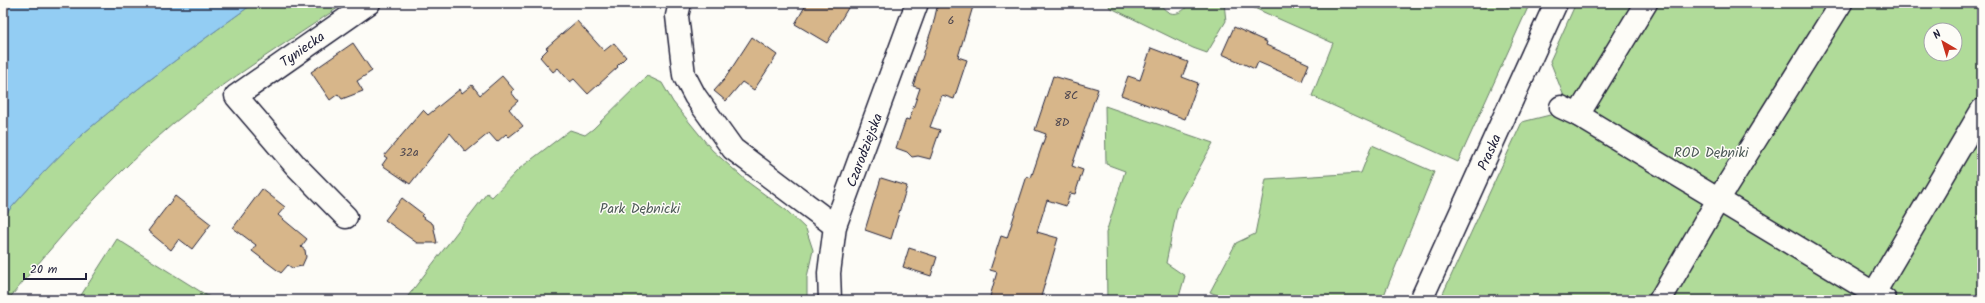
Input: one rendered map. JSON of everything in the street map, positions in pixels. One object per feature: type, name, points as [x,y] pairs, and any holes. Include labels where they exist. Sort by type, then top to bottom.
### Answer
[{"type":"street","name":"Tyniecka","points":[[346,217],[296,166],[236,96],[369,3]]},
{"type":"street","points":[[680,3],[677,16],[684,75],[695,96],[733,149],[835,226]]},
{"type":"street","name":"Czarodziejska","points":[[830,300],[829,273],[835,226],[917,3]]},
{"type":"street","name":"Praska","points":[[1421,300],[1556,3]]},
{"type":"street","points":[[1646,3],[1569,111],[1718,200],[1876,298],[1982,110]]},
{"type":"street","points":[[1660,300],[1718,200],[1841,3]]},
{"type":"green space","points":[[254,3],[345,3],[236,76],[174,123],[129,164],[67,230],[8,300],[3,300],[3,217],[32,184],[85,132],[147,82]]},
{"type":"green space","points":[[1111,3],[1159,3],[1167,11],[1175,14],[1182,11],[1191,3],[1224,3],[1226,21],[1207,53],[1193,48],[1109,7]]},
{"type":"green space","points":[[1243,3],[1530,3],[1458,162],[1312,96],[1333,43]]},
{"type":"green space","name":"ROD Dębniki","points":[[1576,3],[1982,3],[1982,300],[1440,300],[1522,122],[1558,113],[1565,99],[1550,61]]},
{"type":"green space","name":"Park Dębnicki","points":[[647,76],[662,83],[673,102],[712,150],[749,183],[786,210],[806,229],[813,250],[807,277],[807,300],[405,300],[487,193],[492,197],[519,169],[570,130],[585,135]]},
{"type":"green space","points":[[1105,106],[1213,143],[1177,209],[1166,263],[1185,276],[1178,300],[1107,300],[1106,233],[1125,171],[1106,164]]},
{"type":"green space","points":[[1372,145],[1434,172],[1382,300],[1228,300],[1210,292],[1236,243],[1255,234],[1266,179],[1361,173]]},
{"type":"green space","points":[[117,239],[214,300],[78,300]]},
{"type":"water","points":[[3,3],[254,3],[147,82],[85,132],[32,184],[3,217]]},
{"type":"building","points":[[807,3],[851,3],[827,43],[795,24]]},
{"type":"building","points":[[938,3],[974,3],[958,57],[967,60],[954,99],[942,95],[930,127],[940,130],[930,159],[918,156],[912,157],[907,152],[896,148],[906,119],[909,120],[920,88],[913,86],[933,25]]},
{"type":"building","points":[[577,21],[604,51],[614,43],[626,57],[617,66],[618,67],[588,94],[574,79],[570,82],[558,68],[553,72],[540,57],[548,49],[546,48]]},
{"type":"building","points":[[1234,27],[1267,42],[1266,45],[1309,64],[1302,81],[1258,62],[1255,69],[1222,54]]},
{"type":"building","points":[[752,37],[777,55],[754,90],[742,82],[726,101],[714,91],[724,80]]},
{"type":"building","points":[[353,43],[372,71],[357,81],[363,91],[342,99],[338,94],[330,100],[311,72]]},
{"type":"building","points":[[1151,48],[1188,62],[1182,77],[1198,83],[1185,119],[1121,95],[1128,76],[1140,80]]},
{"type":"building","points":[[502,76],[514,90],[511,92],[518,101],[509,109],[523,126],[509,137],[506,134],[497,142],[489,133],[466,152],[450,133],[410,184],[382,165],[387,158],[384,156],[423,110],[428,115],[460,89],[462,93],[472,85],[480,95]]},
{"type":"building","points":[[1053,76],[1098,89],[1072,166],[1083,170],[1075,194],[1070,193],[1066,206],[1047,200],[1037,232],[1058,238],[1040,300],[989,300],[997,272],[990,270],[1001,236],[1007,238],[1027,176],[1031,178],[1046,134],[1035,130]]},
{"type":"building","points":[[881,178],[907,186],[891,239],[865,230]]},
{"type":"building","points":[[262,189],[285,207],[278,215],[307,239],[301,247],[305,250],[306,257],[302,266],[292,268],[288,265],[281,273],[252,251],[256,245],[233,228]]},
{"type":"building","points":[[175,196],[211,224],[192,249],[179,239],[171,250],[148,231]]},
{"type":"building","points":[[402,198],[423,214],[421,216],[433,224],[437,243],[417,243],[385,220]]},
{"type":"building","points":[[909,248],[937,257],[931,276],[903,267]]}]
